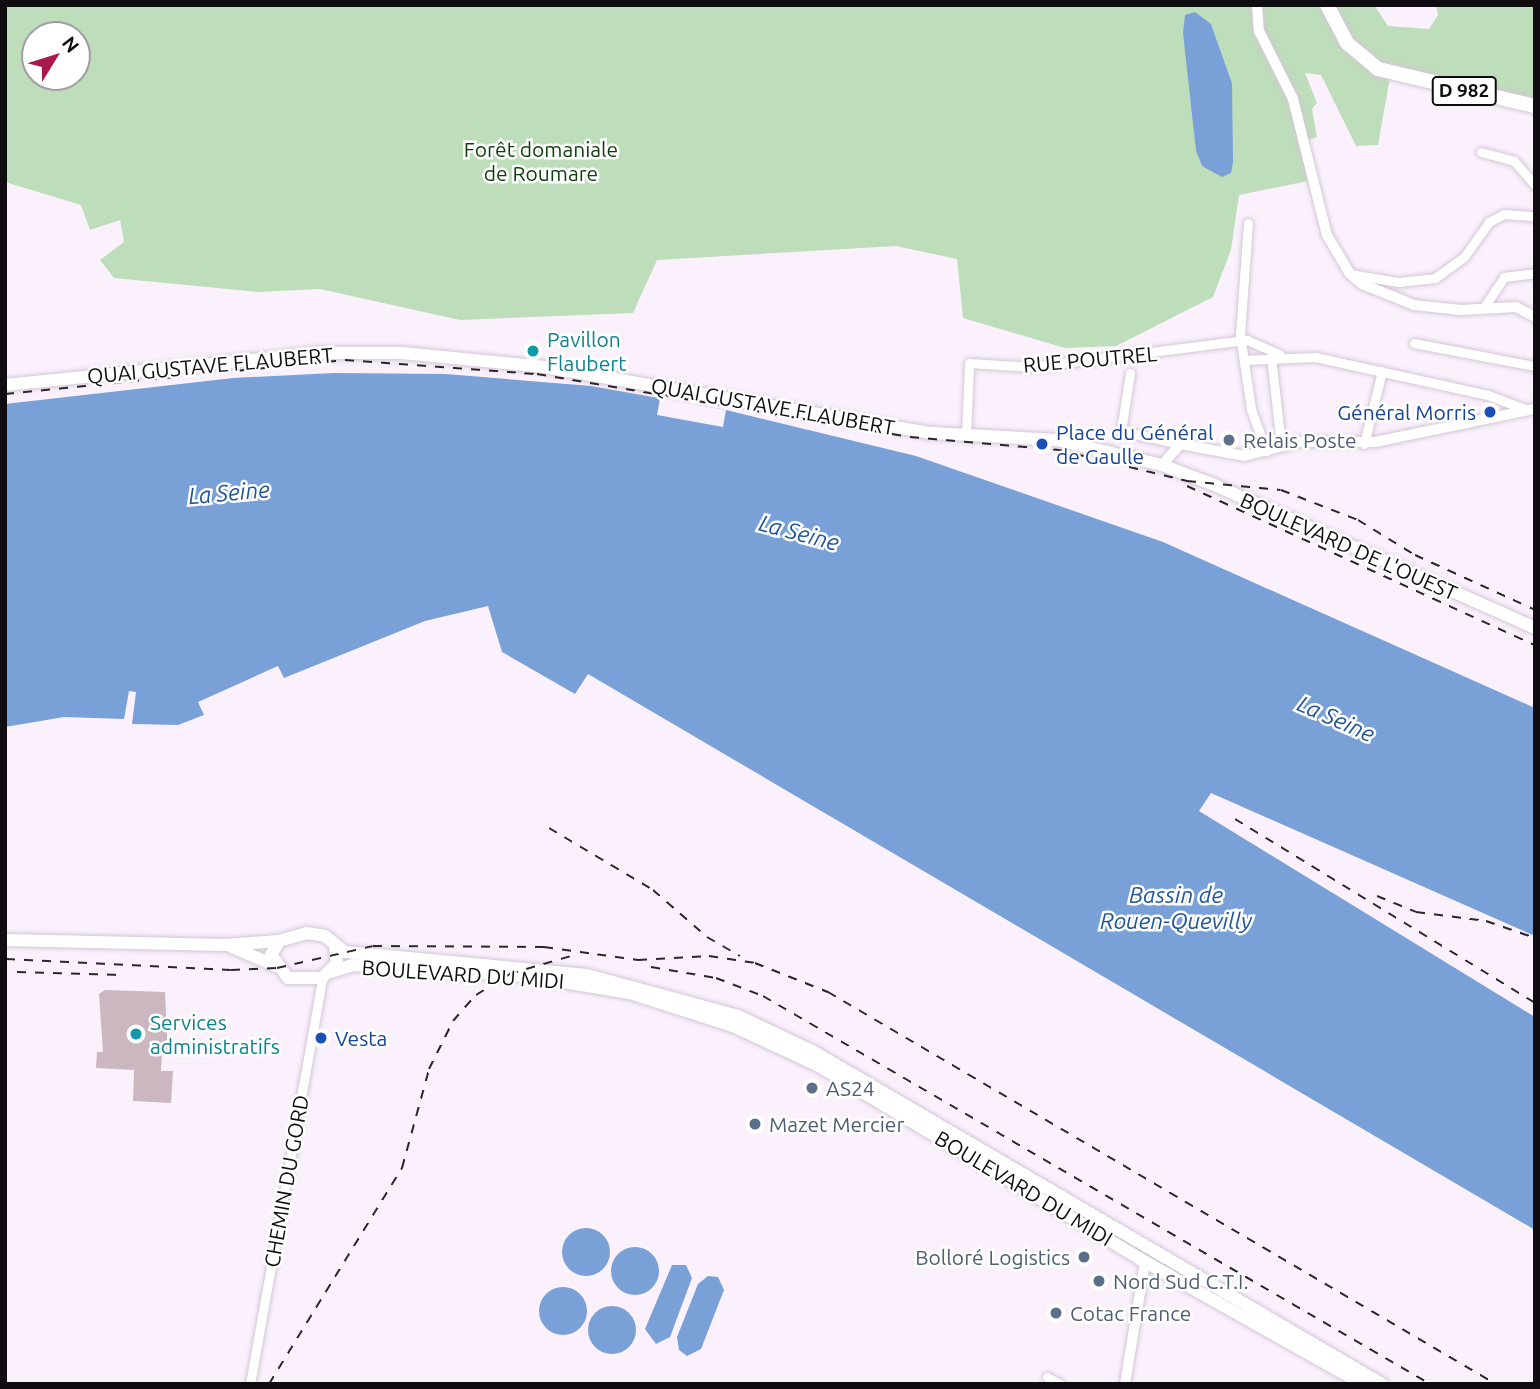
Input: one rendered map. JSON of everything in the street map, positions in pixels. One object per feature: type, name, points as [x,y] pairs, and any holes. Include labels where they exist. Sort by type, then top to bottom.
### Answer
[{"type":"main road","name":"D 982","points":[[1327,5],[1346,43],[1378,69],[1535,106]]},
{"type":"main road","name":"QUAI GUSTAVE FLAUBERT","points":[[5,386],[310,354],[402,353],[544,367],[966,436],[1056,440],[1163,465]]},
{"type":"main road","name":"BOULEVARD DE L'OUEST","points":[[1163,465],[1535,628]]},
{"type":"main road","points":[[5,940],[225,945],[279,941],[307,933],[335,945],[338,954],[326,975],[288,978],[276,966],[271,955],[279,941]]},
{"type":"main road","points":[[225,945],[276,966]]},
{"type":"main road","name":"BOULEVARD DU MIDI","points":[[335,945],[345,952],[561,970],[705,1003],[794,1041],[1147,1255],[1228,1294],[1359,1380]]},
{"type":"main road","name":"BOULEVARD DU MIDI","points":[[326,975],[352,965],[528,975],[630,993],[794,1041]]},
{"type":"main road","name":"BOULEVARD DU MIDI","points":[[705,1003],[718,1018],[819,1066],[1359,1380],[1382,1384]]},
{"type":"street","points":[[1257,5],[1259,31],[1293,99],[1327,235],[1350,274],[1377,291],[1414,304],[1516,307],[1535,317]]},
{"type":"street","points":[[1481,152],[1514,160],[1535,185]]},
{"type":"street","points":[[1350,274],[1398,282],[1435,278],[1464,257],[1489,222],[1511,213],[1535,216]]},
{"type":"street","points":[[1248,223],[1241,341],[1251,409],[1266,451]]},
{"type":"street","points":[[1484,307],[1504,277],[1535,273]]},
{"type":"street","points":[[1241,341],[1275,356]]},
{"type":"street","name":"RUE POUTREL","points":[[966,436],[969,363],[1032,367],[1241,341]]},
{"type":"street","points":[[1415,343],[1535,366]]},
{"type":"street","points":[[1275,356],[1281,445]]},
{"type":"street","points":[[1244,360],[1275,356],[1315,356],[1531,410]]},
{"type":"street","points":[[1364,444],[1382,371]]},
{"type":"street","points":[[1130,373],[1121,431],[1236,456],[1266,451],[1281,445],[1364,444],[1531,410]]},
{"type":"street","points":[[1163,465],[1180,444]]},
{"type":"street","name":"CHEMIN DU GORD","points":[[250,1384],[326,975]]},
{"type":"street","points":[[1125,1384],[1147,1255]]},
{"type":"street","points":[[1047,1377],[1060,1384]]},
{"type":"green space","name":"Forêt domaniale de Roumare","points":[[5,5],[1374,5],[1388,26],[1429,29],[1438,15],[1436,5],[1535,5],[1535,99],[1392,66],[1378,145],[1356,146],[1321,75],[1305,73],[1317,103],[1312,109],[1317,137],[1303,141],[1308,181],[1239,195],[1231,250],[1213,297],[1116,346],[1065,348],[963,318],[957,259],[896,246],[657,260],[633,313],[460,320],[320,289],[258,292],[114,278],[100,260],[124,242],[120,220],[90,230],[81,205],[5,182]],"holes":[[[1185,15],[1211,24],[1232,83],[1231,173],[1202,166],[1196,151]]]},
{"type":"water","points":[[1195,12],[1211,24],[1232,83],[1233,162],[1231,173],[1222,177],[1202,166],[1196,151],[1183,33],[1185,15]]},
{"type":"water","points":[[334,373],[446,374],[591,386],[726,410],[916,456],[1163,542],[1535,708],[1535,936],[1211,793],[1199,811],[1535,1017],[1535,1230],[588,674],[575,694],[502,652],[488,606],[425,621],[284,678],[278,666],[198,702],[204,715],[178,725],[132,724],[136,692],[129,691],[124,719],[64,717],[5,727],[5,404],[233,378]]},
{"type":"water","points":[[586,1228],[603,1235],[610,1252],[603,1269],[586,1276],[569,1269],[562,1252],[569,1235]]},
{"type":"water","points":[[635,1247],[652,1254],[659,1271],[652,1288],[635,1295],[618,1288],[611,1271],[618,1254]]},
{"type":"water","points":[[672,1265],[686,1265],[692,1278],[670,1337],[656,1344],[645,1329]]},
{"type":"water","points":[[708,1276],[718,1277],[724,1290],[701,1349],[687,1356],[679,1350],[677,1337],[698,1284]]},
{"type":"water","points":[[563,1287],[580,1294],[587,1311],[580,1328],[563,1335],[546,1328],[539,1311],[546,1294]]},
{"type":"water","points":[[612,1306],[629,1313],[636,1330],[629,1347],[612,1354],[595,1347],[588,1330],[595,1313]]},
{"type":"pier","points":[[660,398],[726,410],[723,427],[657,415]]},
{"type":"building","name":"Services administratifs","points":[[105,990],[165,992],[168,1055],[162,1054],[161,1071],[173,1071],[171,1103],[133,1101],[134,1070],[96,1068],[97,1052],[103,1052],[99,994]]},
{"type":"railway","points":[[5,394],[345,360],[537,374],[910,437],[1059,450],[1187,481],[1281,490],[1358,520],[1415,555],[1535,610]]},
{"type":"railway","points":[[1187,486],[1535,645]]},
{"type":"railway","points":[[1235,819],[1535,1003]]},
{"type":"railway","points":[[549,828],[653,890],[707,937],[740,956]]},
{"type":"railway","points":[[1377,896],[1416,912],[1486,921],[1535,938]]},
{"type":"railway","points":[[6,959],[231,970],[277,968],[373,946],[544,947],[638,960],[709,956],[755,963],[828,992],[1496,1384]]},
{"type":"railway","points":[[269,1384],[402,1168],[429,1069],[453,1021],[476,995],[509,974],[571,956]]},
{"type":"railway","points":[[651,967],[716,978],[763,996],[1430,1384]]},
{"type":"railway","points":[[17,972],[122,975]]},
{"type":"place","name":"Pavillon Flaubert","points":[[533,351]]},
{"type":"place","name":"Général Morris","points":[[1490,412]]},
{"type":"place","name":"Relais Poste","points":[[1229,440]]},
{"type":"place","name":"Place du Général de Gaulle","points":[[1042,444]]},
{"type":"place","name":"Services administratifs","points":[[136,1034]]},
{"type":"place","name":"Vesta","points":[[321,1038]]},
{"type":"place","name":"AS24","points":[[812,1088]]},
{"type":"place","name":"Mazet Mercier","points":[[755,1124]]},
{"type":"place","name":"Bolloré Logistics","points":[[1084,1257]]},
{"type":"place","name":"Nord Sud C.T.I.","points":[[1099,1281]]},
{"type":"place","name":"Cotac France","points":[[1056,1313]]},
{"type":"water label","name":"La Seine","points":[[229,493]]},
{"type":"water label","name":"La Seine","points":[[799,533]]},
{"type":"water label","name":"La Seine","points":[[1336,719]]},
{"type":"water label","name":"Bassin de Rouen-Quevilly","points":[[1176,908]]}]
